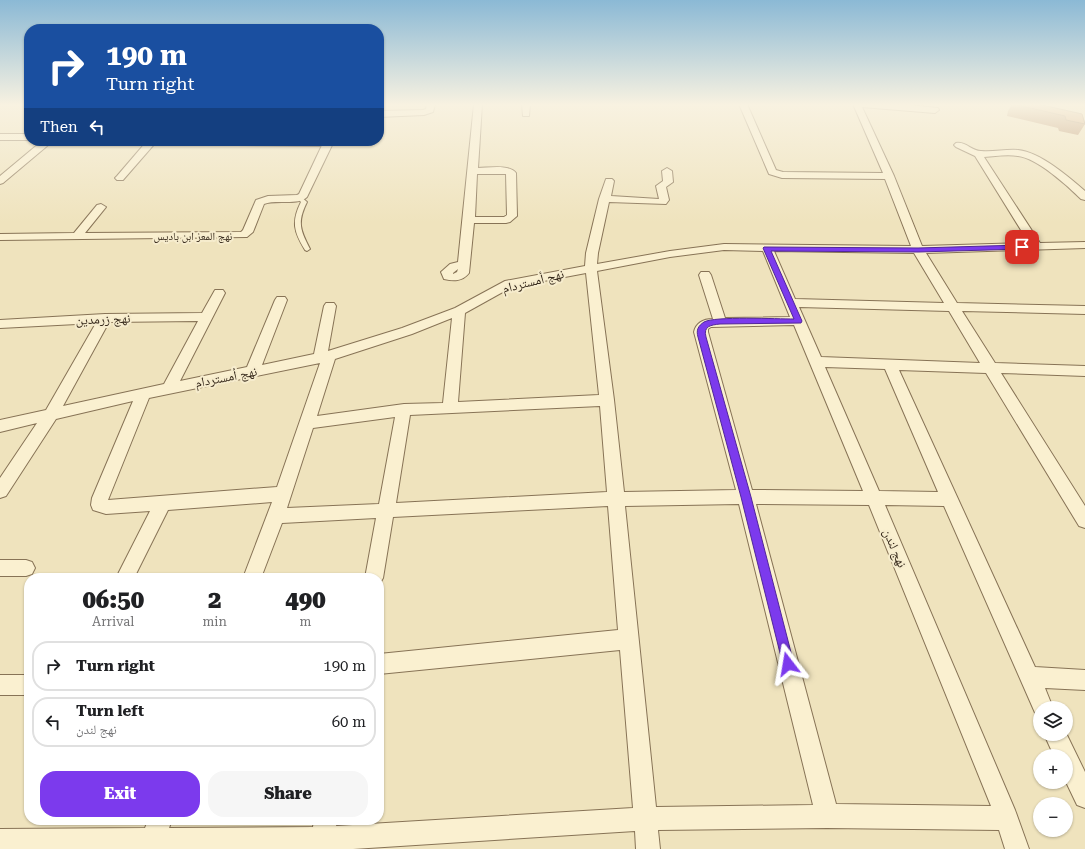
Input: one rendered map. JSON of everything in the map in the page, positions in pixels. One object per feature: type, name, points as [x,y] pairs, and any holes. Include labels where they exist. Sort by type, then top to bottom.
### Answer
[{"type":"street","points":[[464,265],[476,144]]},
{"type":"street","points":[[760,144],[772,172],[782,175],[889,176]]},
{"type":"street","points":[[875,144],[918,250],[1085,521]]},
{"type":"street","points":[[959,145],[978,154],[1019,153],[1032,157],[1067,180],[1085,197]]},
{"type":"street","points":[[0,181],[42,146]]},
{"type":"street","points":[[120,178],[148,146]]},
{"type":"street","points":[[300,198],[303,195],[328,146]]},
{"type":"street","points":[[978,154],[1037,247]]},
{"type":"street","points":[[6,166],[19,166]]},
{"type":"street","points":[[469,220],[506,220],[512,216],[509,171],[474,171]]},
{"type":"street","points":[[604,199],[662,202],[664,200],[661,186],[668,182],[667,171]]},
{"type":"street","points":[[609,181],[592,253],[591,268],[607,400],[648,849]]},
{"type":"street","name":"نهج المعز ابن باديس","points":[[0,236],[243,235],[248,232],[260,202],[268,199],[300,198]]},
{"type":"street","points":[[77,236],[101,206]]},
{"type":"street","name":"نهج أمستردام","points":[[0,426],[144,393],[325,357],[406,331],[459,311],[509,284],[704,248],[918,250],[1085,245]]},
{"type":"street","name":"نهج لندن","points":[[767,248],[874,498],[1007,818],[1017,849]]},
{"type":"street","points":[[705,275],[720,322]]},
{"type":"street","points":[[169,388],[219,293]]},
{"type":"street","points":[[252,372],[281,300]]},
{"type":"street","points":[[791,303],[1085,310]]},
{"type":"street","points":[[254,573],[276,516],[282,494],[307,423],[325,357],[330,306]]},
{"type":"street","points":[[450,408],[459,311]]},
{"type":"street","name":"نهج زرمدين","points":[[0,324],[105,318],[206,317]]},
{"type":"street","points":[[0,491],[52,413],[105,318]]},
{"type":"street","points":[[799,321],[720,322],[705,325],[701,332],[746,497],[827,816]]},
{"type":"street","points":[[815,362],[1085,371]]},
{"type":"street","points":[[890,365],[1040,701]]},
{"type":"street","points":[[144,393],[100,498],[99,505],[106,507],[282,494]]},
{"type":"street","points":[[307,423],[404,410],[607,400]]},
{"type":"street","points":[[375,573],[404,410]]},
{"type":"street","points":[[276,516],[616,499],[746,497],[950,499]]},
{"type":"street","points":[[128,573],[163,502]]},
{"type":"street","points":[[0,568],[26,568]]},
{"type":"street","points":[[384,664],[630,639]]},
{"type":"street","points":[[1028,677],[1085,680]]},
{"type":"street","points":[[0,685],[24,685]]},
{"type":"street","points":[[1073,771],[1085,797]]},
{"type":"street","points":[[0,841],[155,836],[323,836],[646,819],[827,816],[1007,818]]},
{"type":"lane","points":[[300,198],[304,202],[298,214],[298,235],[307,249]]},
{"type":"route","points":[[788,664],[746,497],[702,337],[702,327],[708,323],[720,322],[799,321],[767,248],[918,250],[1022,247]]}]
